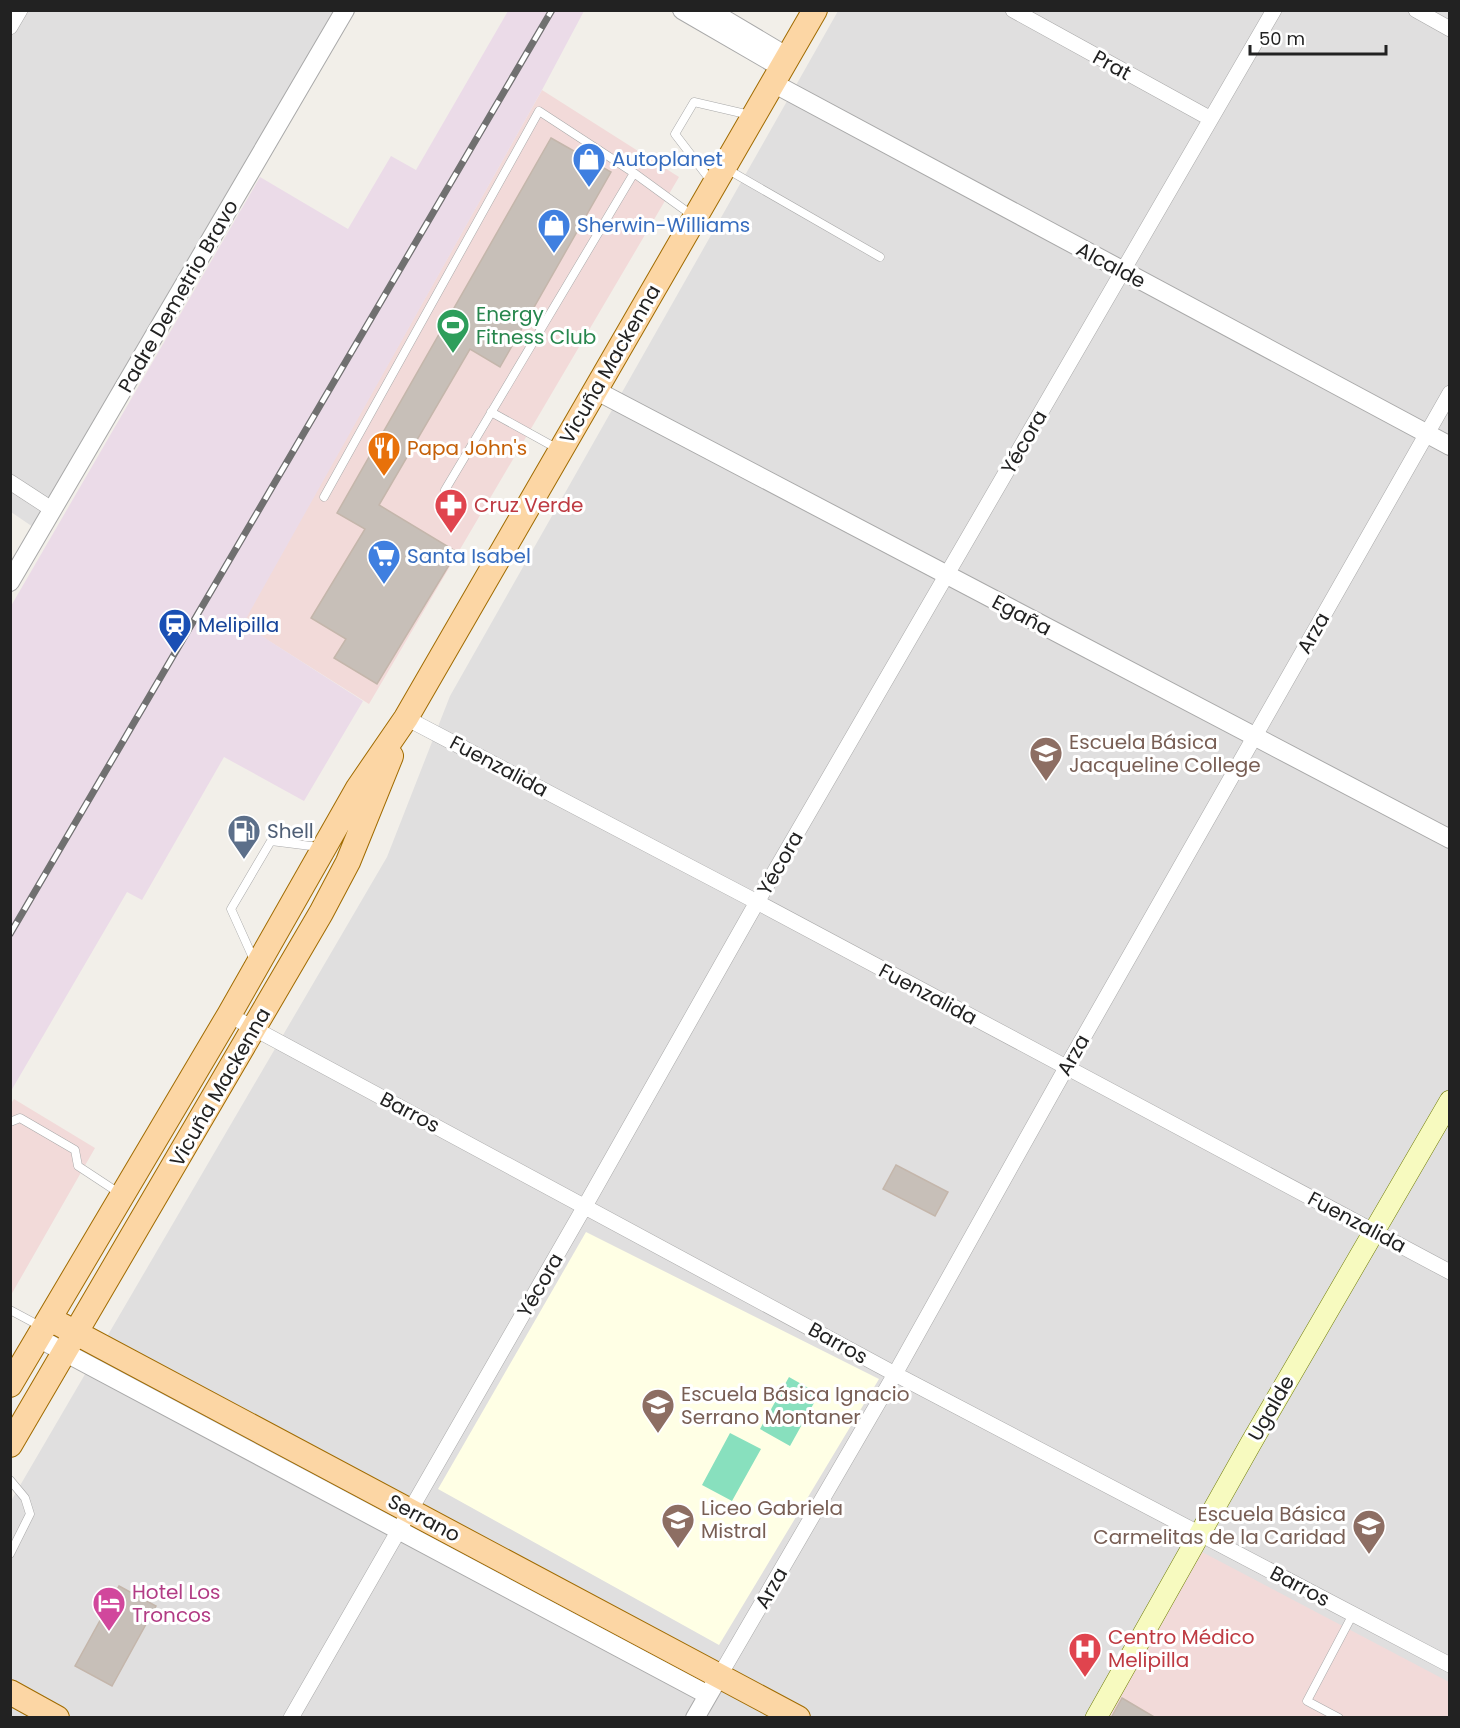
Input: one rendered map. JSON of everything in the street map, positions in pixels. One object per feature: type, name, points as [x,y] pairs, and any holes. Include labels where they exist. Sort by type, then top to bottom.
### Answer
[{"type":"main road","name":"Vicuña Mackenna","points":[[10,1385],[229,1016],[358,788],[406,717],[815,10]]},
{"type":"main road","name":"Vicuña Mackenna","points":[[10,1445],[254,1028],[348,862],[406,717]]},
{"type":"main road","name":"Ugalde","points":[[1096,1718],[1199,1533],[1373,1231],[1443,1122],[1449,1101]]},
{"type":"main road","name":"Serrano","points":[[44,1328],[714,1685],[798,1718]]},
{"type":"main road","points":[[10,1692],[57,1718]]},
{"type":"street","points":[[10,27],[20,10]]},
{"type":"street","name":"Padre Demetrio Bravo","points":[[10,582],[345,10]]},
{"type":"street","name":"Alcalde","points":[[682,10],[1123,271],[1449,446]]},
{"type":"street","name":"Alcalde","points":[[709,10],[781,69]]},
{"type":"street","name":"Prat","points":[[1013,10],[1211,119]]},
{"type":"street","name":"Yécora","points":[[291,1718],[758,902],[1274,10]]},
{"type":"street","points":[[1416,10],[1449,29]]},
{"type":"street","name":"Egaña","points":[[595,390],[1449,839]]},
{"type":"street","name":"Arza","points":[[695,1718],[895,1374],[1449,393]]},
{"type":"street","points":[[10,482],[53,510]]},
{"type":"street","name":"Fuenzalida","points":[[406,717],[758,902],[1449,1272]]},
{"type":"street","name":"Barros","points":[[229,1016],[895,1374],[1449,1665]]},
{"type":"lane","points":[[754,116],[694,102],[675,134],[719,176],[880,257]]},
{"type":"lane","points":[[324,497],[539,111],[634,173],[695,217]]},
{"type":"lane","points":[[445,490],[634,173]]},
{"type":"lane","points":[[491,412],[561,450]]},
{"type":"lane","points":[[257,966],[231,909],[271,841],[324,847]]},
{"type":"lane","points":[[10,1122],[20,1118],[75,1150],[78,1166],[123,1195]]},
{"type":"lane","points":[[10,1310],[44,1328]]},
{"type":"lane","points":[[10,1480],[25,1497],[30,1514],[10,1554]]},
{"type":"lane","points":[[1339,1718],[1307,1701],[1353,1614]]},
{"type":"shaded area","points":[[11,11],[338,11],[33,527],[11,512]]},
{"type":"shaded area","points":[[508,11],[584,11],[243,624],[363,701],[304,801],[224,757],[142,900],[127,892],[11,1091],[11,606],[260,177],[348,229],[391,156],[416,170]]},
{"type":"shaded area","points":[[838,11],[1449,11],[1449,1717],[11,1718],[11,1501],[387,857],[450,696]]},
{"type":"shaded area","points":[[542,90],[679,177],[369,704],[242,624]]},
{"type":"shaded area","points":[[14,1099],[95,1148],[11,1295],[10,1105]]},
{"type":"shaded area","name":"Escuela Básica Ignacio Serrano Montaner","points":[[586,1232],[879,1379],[719,1645],[438,1489]]},
{"type":"shaded area","points":[[1202,1552],[1449,1682],[1449,1717],[1108,1718]]},
{"type":"green space","points":[[789,1377],[819,1394],[790,1446],[760,1429]]},
{"type":"green space","points":[[730,1433],[761,1449],[732,1501],[702,1485]]},
{"type":"building","points":[[551,138],[611,172],[500,367],[470,349],[379,505],[457,552],[377,684],[334,658],[346,639],[311,618],[365,529],[337,513]]},
{"type":"building","points":[[896,1165],[948,1192],[935,1216],[883,1189]]},
{"type":"building","points":[[119,1586],[156,1606],[112,1686],[75,1666]]},
{"type":"building","points":[[1122,1698],[1156,1718],[1111,1718]]},
{"type":"railway","points":[[10,934],[552,10]]},
{"type":"place","name":"Autoplanet","points":[[589,188]]},
{"type":"place","name":"Sherwin-Williams","points":[[554,254]]},
{"type":"place","name":"Energy Fitness Club","points":[[453,354]]},
{"type":"place","name":"Papa John's","points":[[384,477]]},
{"type":"place","name":"Cruz Verde","points":[[451,534]]},
{"type":"place","name":"Santa Isabel","points":[[384,585]]},
{"type":"place","name":"Melipilla","points":[[175,654]]},
{"type":"place","name":"Escuela Básica Jacqueline College","points":[[1046,782]]},
{"type":"place","name":"Shell","points":[[244,860]]},
{"type":"place","name":"Escuela Básica Ignacio Serrano Montaner","points":[[658,1434]]},
{"type":"place","name":"Liceo Gabriela Mistral","points":[[678,1549]]},
{"type":"place","name":"Escuela Básica Carmelitas de la Caridad","points":[[1369,1555]]},
{"type":"place","name":"Hotel Los Troncos","points":[[109,1632]]},
{"type":"place","name":"Centro Médico Melipilla","points":[[1085,1678]]}]
